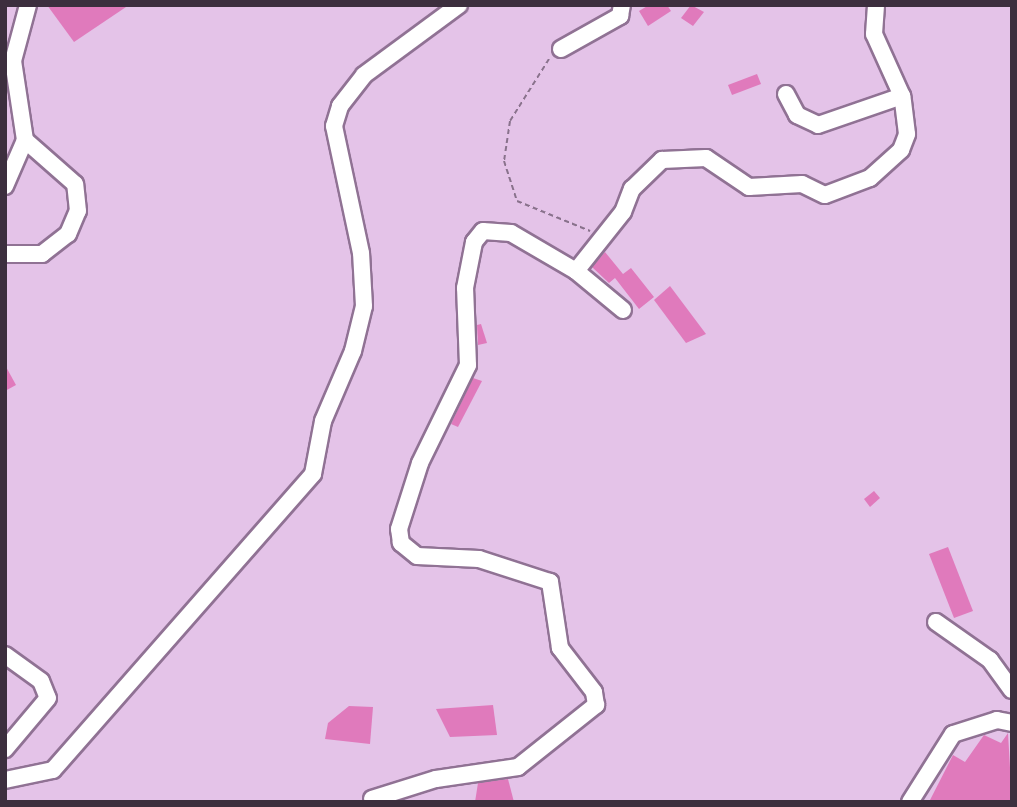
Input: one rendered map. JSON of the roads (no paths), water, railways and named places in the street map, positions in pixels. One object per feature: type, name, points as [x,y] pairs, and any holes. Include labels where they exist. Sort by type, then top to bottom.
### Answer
[{"type":"street","points":[[5,186],[25,139],[13,61],[28,5]]},
{"type":"street","points":[[5,780],[53,770],[313,474],[323,421],[353,351],[363,306],[361,253],[334,126],[340,106],[364,75],[459,5]]},
{"type":"street","points":[[561,50],[620,16],[622,5]]},
{"type":"street","points":[[576,271],[604,237],[649,168],[674,157],[706,158],[749,187],[803,184],[825,195],[850,190],[901,150],[907,134],[902,96],[877,48],[876,5]]},
{"type":"street","points":[[786,94],[797,115],[818,125],[902,96]]},
{"type":"street","points":[[5,254],[42,254],[68,234],[78,211],[75,184],[25,139]]},
{"type":"street","points":[[372,799],[436,779],[518,767],[596,705],[594,692],[560,648],[550,582],[479,559],[409,554],[398,529],[432,433],[468,365],[465,288],[474,242],[483,231],[511,233],[576,271],[623,310]]},
{"type":"street","points":[[936,622],[990,660],[1012,690]]},
{"type":"street","points":[[5,655],[41,681],[48,698],[5,749]]},
{"type":"street","points":[[910,802],[953,734],[987,721],[1012,723]]}]
